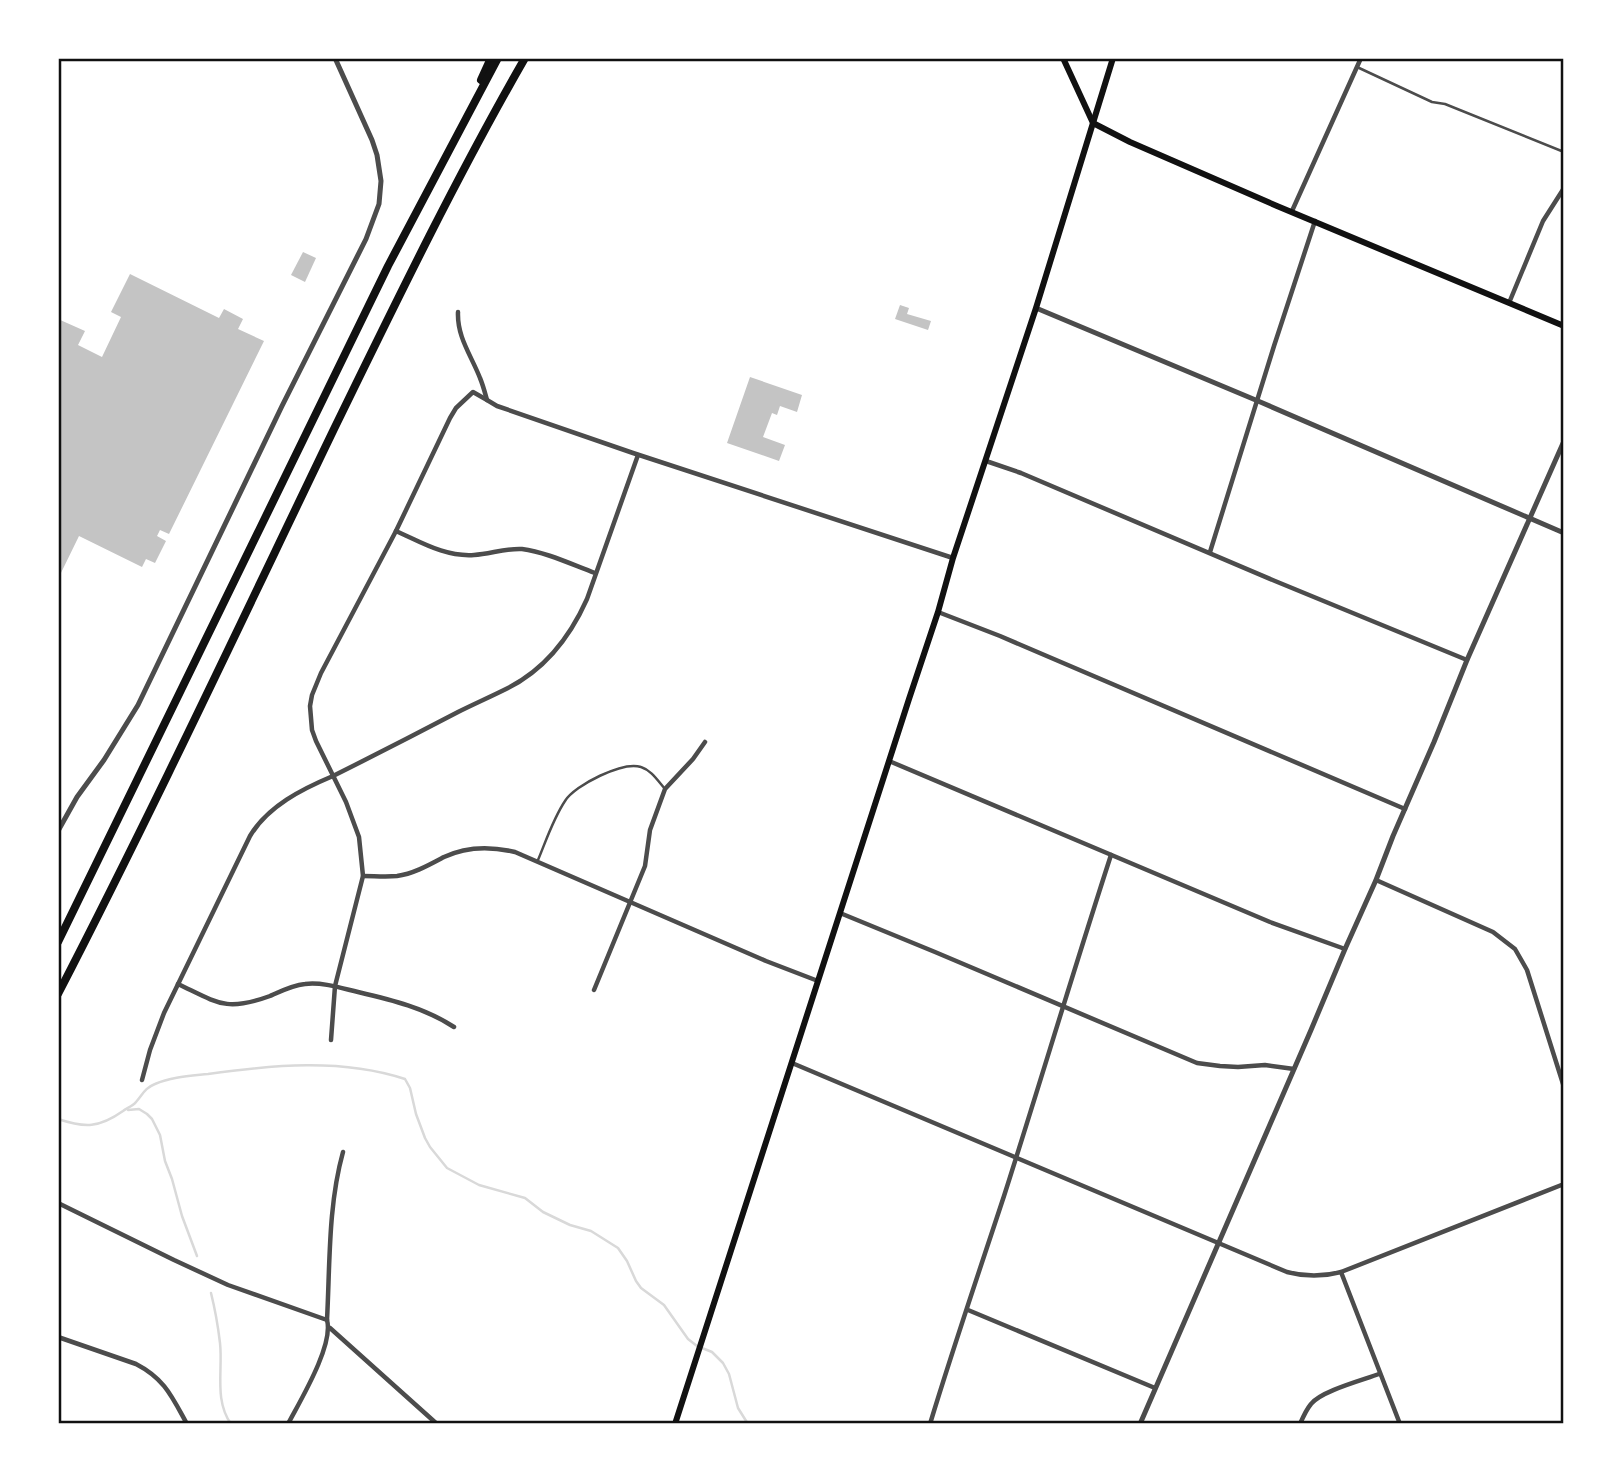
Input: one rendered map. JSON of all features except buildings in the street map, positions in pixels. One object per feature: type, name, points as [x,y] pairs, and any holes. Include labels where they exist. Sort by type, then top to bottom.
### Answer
[{"type":"highway","points":[[448,151],[491,58]]},
{"type":"highway","points":[[58,942],[383,277],[498,58]]},
{"type":"highway","points":[[58,994],[395,304],[525,58]]},
{"type":"main road","points":[[1063,58],[1093,123],[1130,142],[1564,327]]},
{"type":"main road","points":[[675,1424],[1036,308],[1113,58]]},
{"type":"street","points":[[58,831],[77,797],[138,705],[366,239],[379,204],[381,181],[377,155],[335,58]]},
{"type":"street","points":[[1292,211],[1361,58]]},
{"type":"street","points":[[1509,303],[1544,220],[1564,188]]},
{"type":"street","points":[[1210,552],[1315,221]]},
{"type":"street","points":[[1036,308],[1564,533]]},
{"type":"street","points":[[458,312],[457,326],[487,400]]},
{"type":"street","points":[[331,1040],[335,986],[363,876],[359,837],[346,802],[312,730],[312,695],[450,418],[456,408],[473,392],[497,406],[953,558]]},
{"type":"street","points":[[1140,1424],[1376,880],[1467,660],[1564,441]]},
{"type":"street","points":[[142,1080],[164,1013],[253,830],[270,811],[310,786],[508,689],[528,677],[554,653],[570,631],[587,599],[638,454]]},
{"type":"street","points":[[986,461],[1021,473],[1467,660]]},
{"type":"street","points":[[396,531],[453,554],[477,555],[510,549],[523,550],[596,573]]},
{"type":"street","points":[[938,612],[1405,809]]},
{"type":"street","points":[[594,990],[645,866],[650,830],[665,789],[705,742]]},
{"type":"street","points":[[889,761],[1270,922],[1345,949]]},
{"type":"street","points":[[363,876],[396,876],[426,867],[457,852],[476,848],[502,849],[818,981]]},
{"type":"street","points":[[930,1424],[1111,855]]},
{"type":"street","points":[[1376,880],[1493,932],[1514,949],[1527,970],[1564,1087]]},
{"type":"street","points":[[840,913],[1197,1063],[1238,1067],[1265,1065],[1294,1069]]},
{"type":"street","points":[[178,984],[212,1000],[231,1005],[251,1003],[297,985],[335,986],[416,1008],[454,1027]]},
{"type":"street","points":[[792,1063],[1287,1272],[1300,1275],[1319,1276],[1341,1272],[1564,1184]]},
{"type":"street","points":[[343,1152],[332,1210],[327,1320],[330,1328],[437,1424]]},
{"type":"street","points":[[58,1203],[228,1285],[327,1320]]},
{"type":"street","points":[[1341,1272],[1400,1424]]},
{"type":"street","points":[[968,1310],[1155,1388]]},
{"type":"street","points":[[288,1424],[313,1377],[330,1328]]},
{"type":"street","points":[[58,1336],[147,1369],[165,1385],[187,1424]]},
{"type":"street","points":[[1300,1424],[1312,1401],[1379,1374]]},
{"type":"lane","points":[[1356,67],[1432,102],[1444,104],[1564,152]]},
{"type":"lane","points":[[537,862],[564,801],[577,787],[634,765],[649,771],[665,789]]},
{"type":"waterway","points":[[58,1119],[84,1125],[107,1121],[133,1105],[146,1089],[155,1084],[181,1077],[232,1071],[282,1066],[331,1066],[381,1072],[405,1079],[425,1138],[447,1168],[479,1185],[525,1198],[543,1212],[570,1225],[591,1231],[618,1248],[641,1288],[664,1305],[688,1339],[712,1352],[723,1363],[729,1374],[738,1408],[748,1424]]},
{"type":"waterway","points":[[128,1110],[139,1109],[147,1114],[160,1135],[165,1161],[197,1256]]},
{"type":"waterway","points":[[211,1293],[220,1343],[221,1395],[231,1424]]}]
